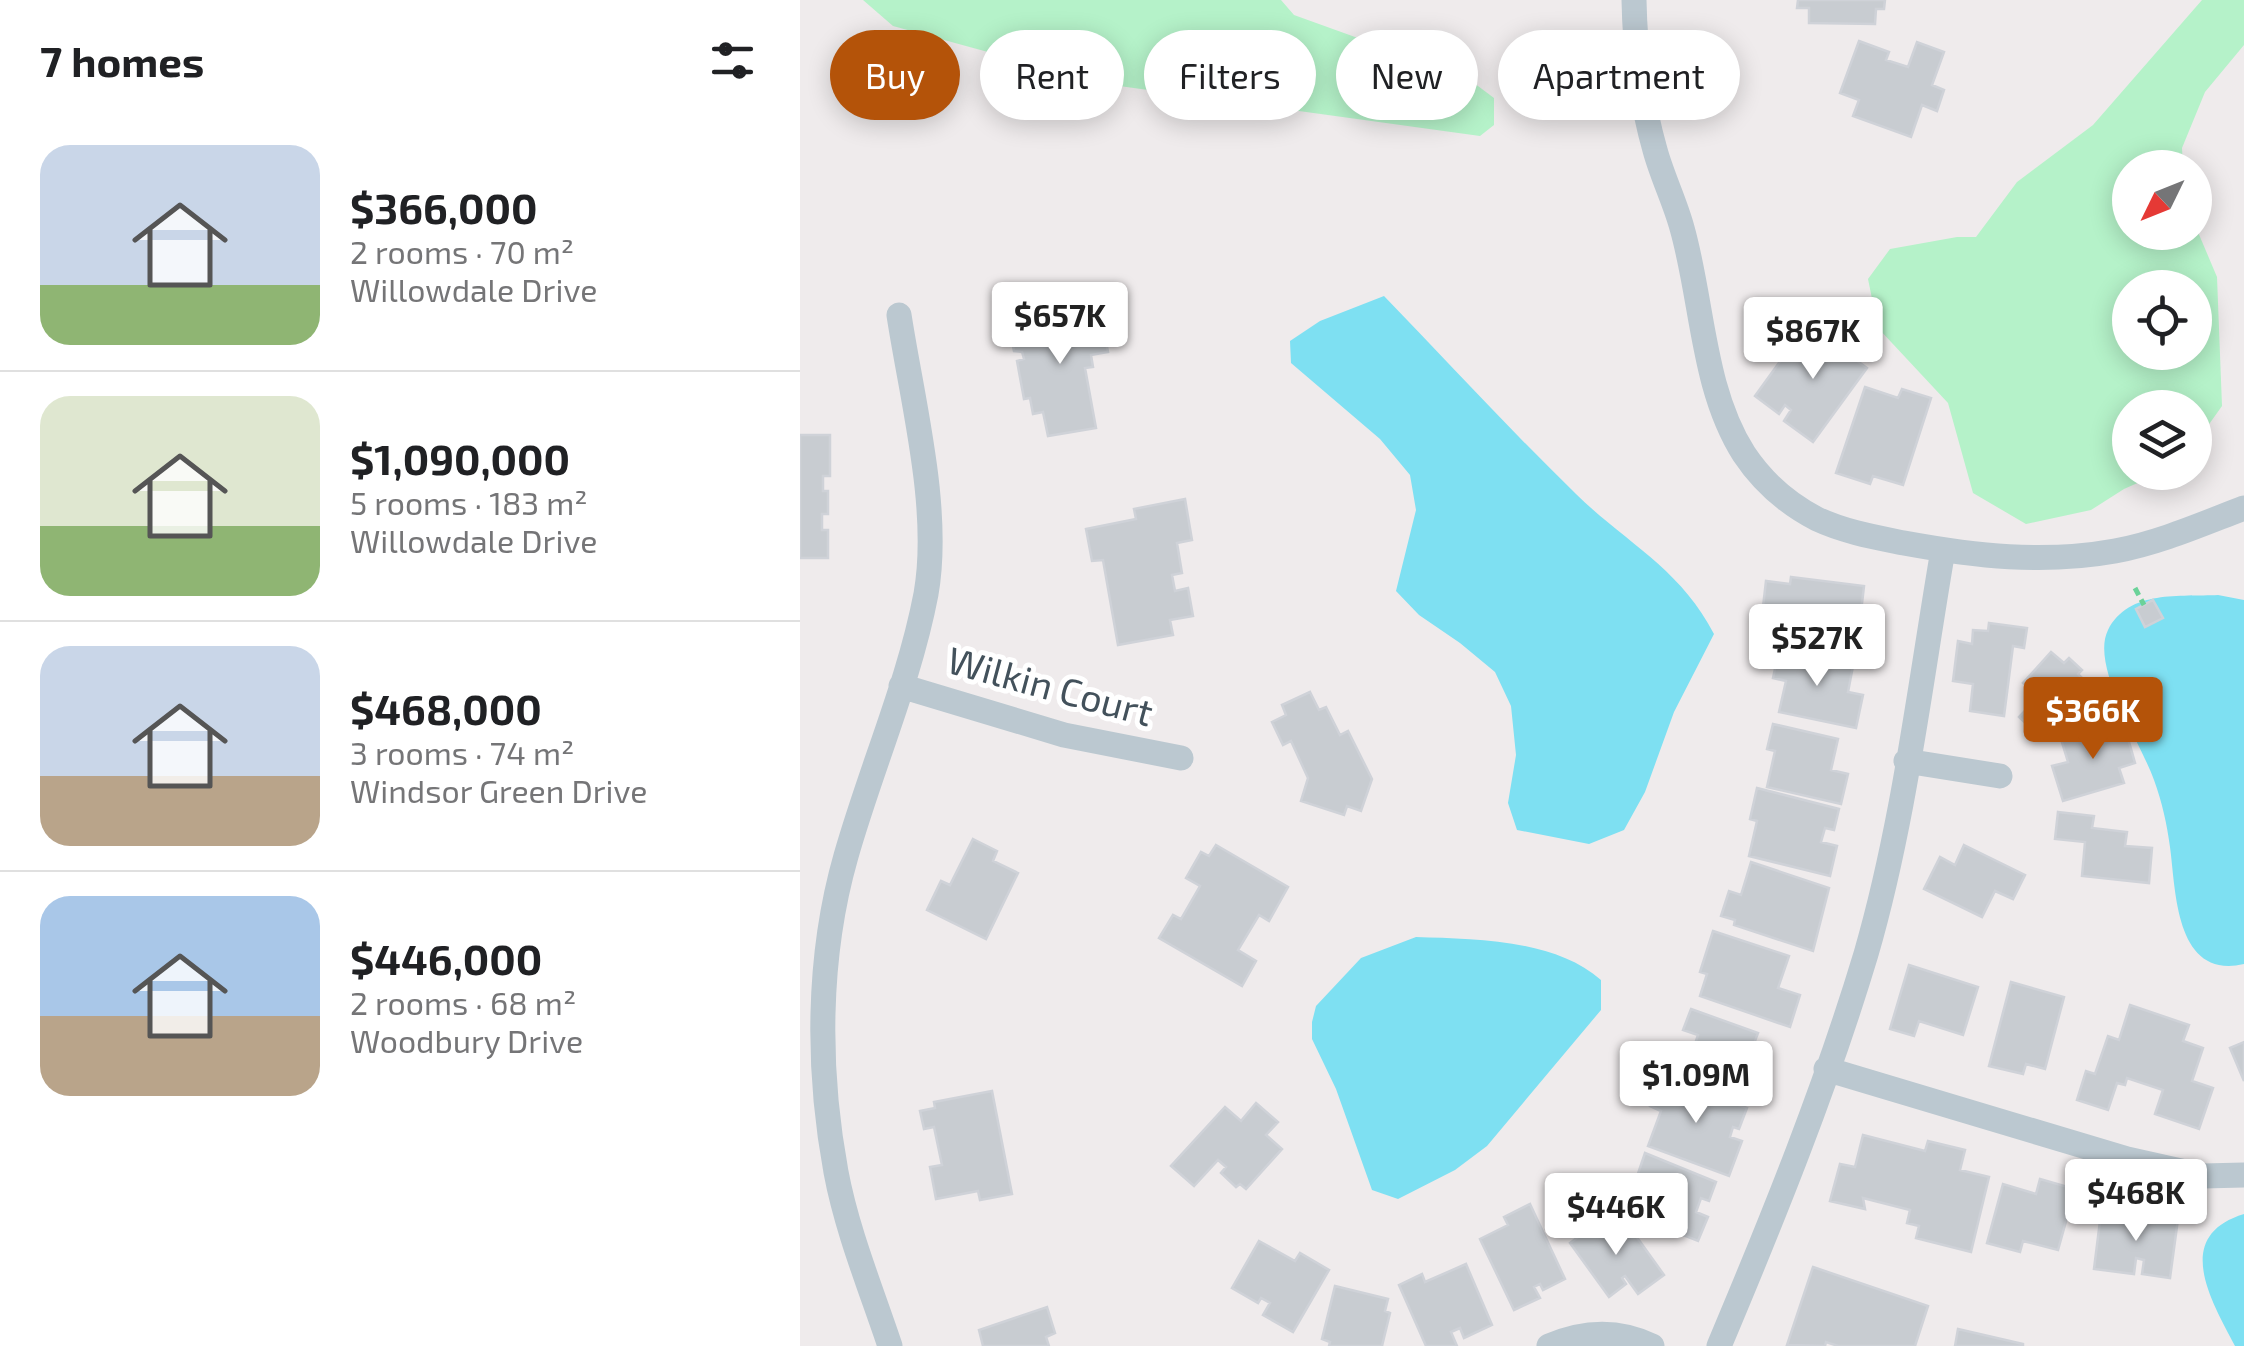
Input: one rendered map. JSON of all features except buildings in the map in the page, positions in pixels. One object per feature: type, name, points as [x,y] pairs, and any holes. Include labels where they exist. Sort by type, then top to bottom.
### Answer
[{"type":"street","points":[[1634,0],[1634,38],[1654,150],[1682,228],[1727,422],[1766,483],[1815,518],[1848,532],[2006,559],[2115,551],[2182,532],[2244,508]]},
{"type":"street","points":[[890,1346],[836,1174],[823,1077],[827,960],[845,859],[901,686],[926,593],[929,508],[898,315]]},
{"type":"street","points":[[1719,1346],[1762,1246],[1866,952],[1906,761],[1943,550]]},
{"type":"street","name":"Wilkin Court","points":[[901,686],[1064,735],[1181,758]]},
{"type":"street","points":[[1906,761],[2000,776]]},
{"type":"street","points":[[1826,1070],[2127,1159],[2203,1176],[2244,1176]]},
{"type":"street","points":[[1549,1346],[1593,1333],[1630,1335],[1652,1346]]},
{"type":"path","points":[[2135,588],[2144,606]]},
{"type":"green space","points":[[863,0],[1281,0],[1294,15],[1336,30],[1336,116],[1316,113],[1316,30],[1144,30],[1144,89],[1124,87],[1124,30],[980,30],[980,50],[960,44],[960,30],[908,30],[893,26]]},
{"type":"green space","points":[[2202,0],[2244,0],[2244,45],[2205,92],[2182,150],[2112,150],[2112,250],[2206,250],[2217,277],[2222,406],[2212,420],[2212,390],[2112,390],[2112,490],[2122,490],[2091,510],[2026,524],[1973,493],[1948,403],[1878,328],[1868,279],[1890,249],[1976,237],[2017,182],[2093,125]]},
{"type":"green space","points":[[1478,86],[1494,98],[1494,125],[1480,136],[1365,120],[1478,120]]},
{"type":"water","points":[[1384,296],[1576,494],[1669,574],[1714,634],[1674,712],[1645,792],[1624,830],[1589,844],[1517,830],[1508,803],[1516,755],[1511,706],[1495,672],[1419,615],[1396,591],[1416,510],[1410,475],[1380,439],[1291,363],[1290,341],[1320,321]]},
{"type":"water","points":[[2218,595],[2244,600],[2244,964],[2221,965],[2204,959],[2183,928],[2162,805],[2148,764],[2111,684],[2104,645],[2117,617],[2142,601]]},
{"type":"water","points":[[1416,937],[1513,944],[1561,956],[1601,980],[1601,1010],[1487,1146],[1455,1170],[1398,1199],[1372,1190],[1336,1089],[1312,1039],[1312,1022],[1316,1006],[1361,958]]},
{"type":"water","points":[[2244,1214],[2244,1346],[2235,1346],[2208,1290],[2203,1253],[2209,1237],[2222,1224]]}]
